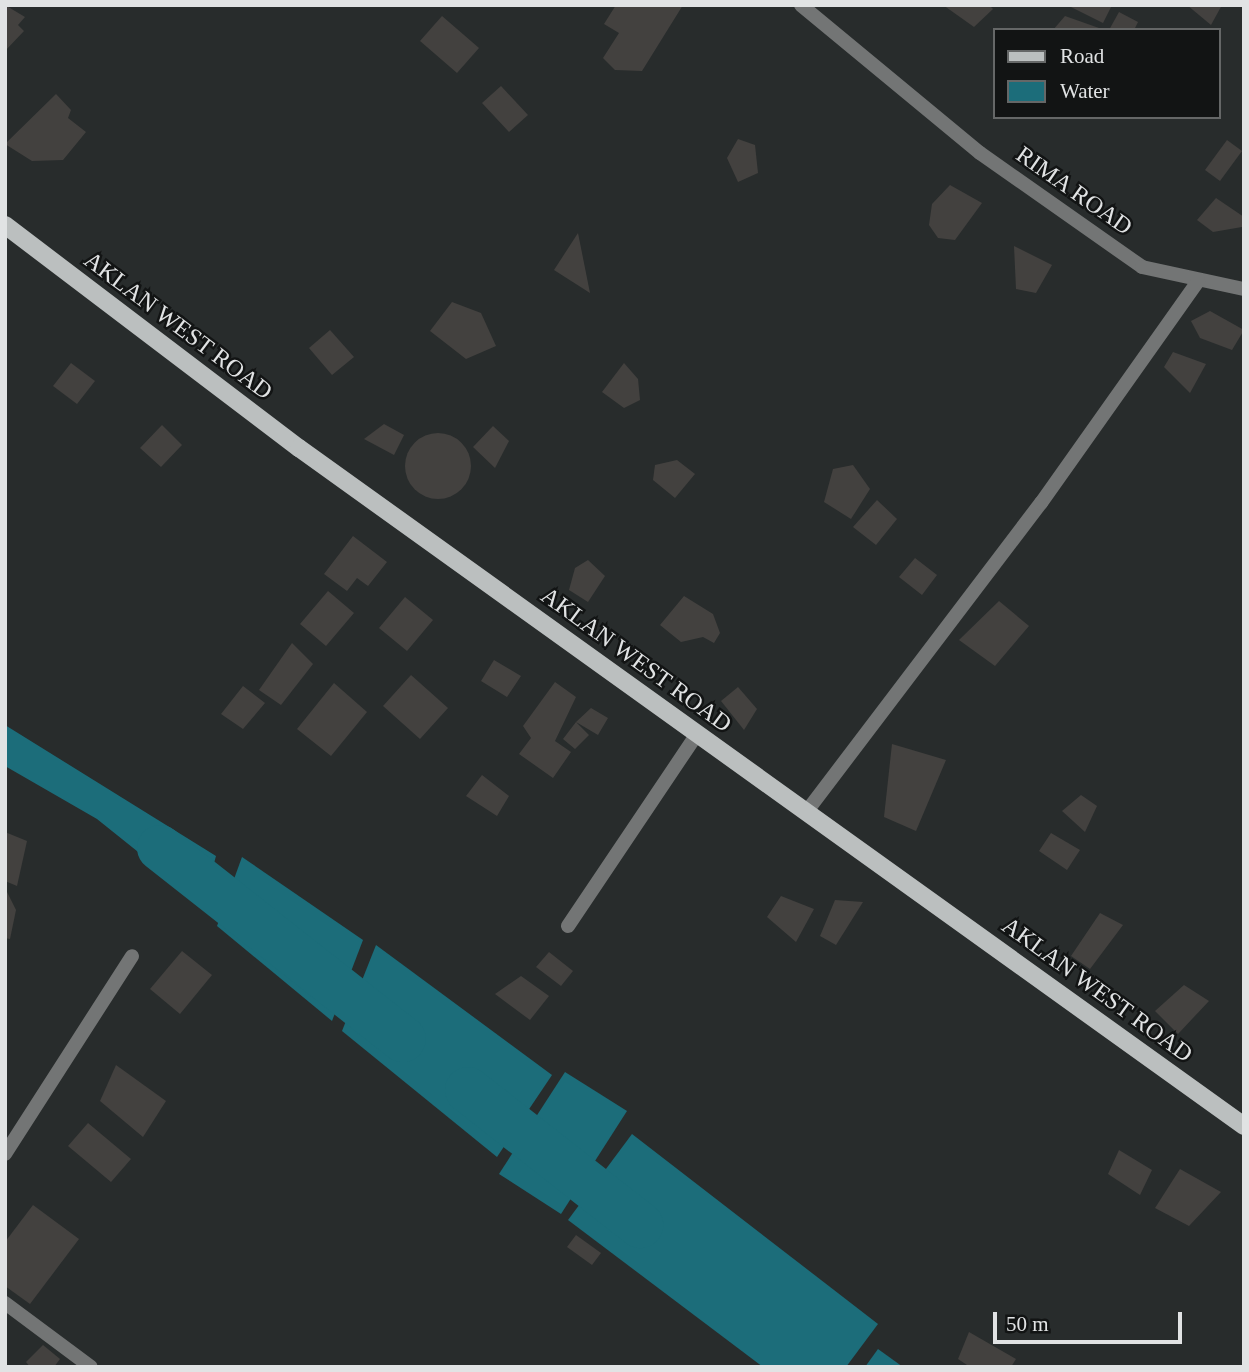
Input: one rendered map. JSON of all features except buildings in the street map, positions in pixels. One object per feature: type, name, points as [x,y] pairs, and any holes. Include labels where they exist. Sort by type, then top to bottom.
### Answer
[{"type":"main road","name":"AKLAN WEST ROAD","points":[[5,225],[299,448],[1244,1126]]},
{"type":"street","name":"RIMA ROAD","points":[[802,5],[980,153],[1131,260],[1161,275],[1244,289]]},
{"type":"street","points":[[807,811],[1041,503],[1198,281]]},
{"type":"street","points":[[568,926],[697,734]]},
{"type":"street","points":[[5,1154],[132,956]]},
{"type":"street","points":[[5,1303],[91,1367]]},
{"type":"water","points":[[5,725],[216,856],[203,904],[97,819],[5,766]]},
{"type":"water","points":[[242,857],[363,940],[332,1021],[217,926]]},
{"type":"water","points":[[376,945],[552,1075],[497,1157],[342,1031]]},
{"type":"water","points":[[565,1072],[627,1111],[561,1214],[499,1174]]},
{"type":"water","points":[[632,1134],[878,1324],[846,1367],[763,1367],[568,1220]]},
{"type":"water","points":[[878,1349],[903,1367],[865,1367]]},
{"type":"waterway","points":[[160,848],[403,1039]]},
{"type":"waterway","points":[[468,1090],[640,1225]]}]
